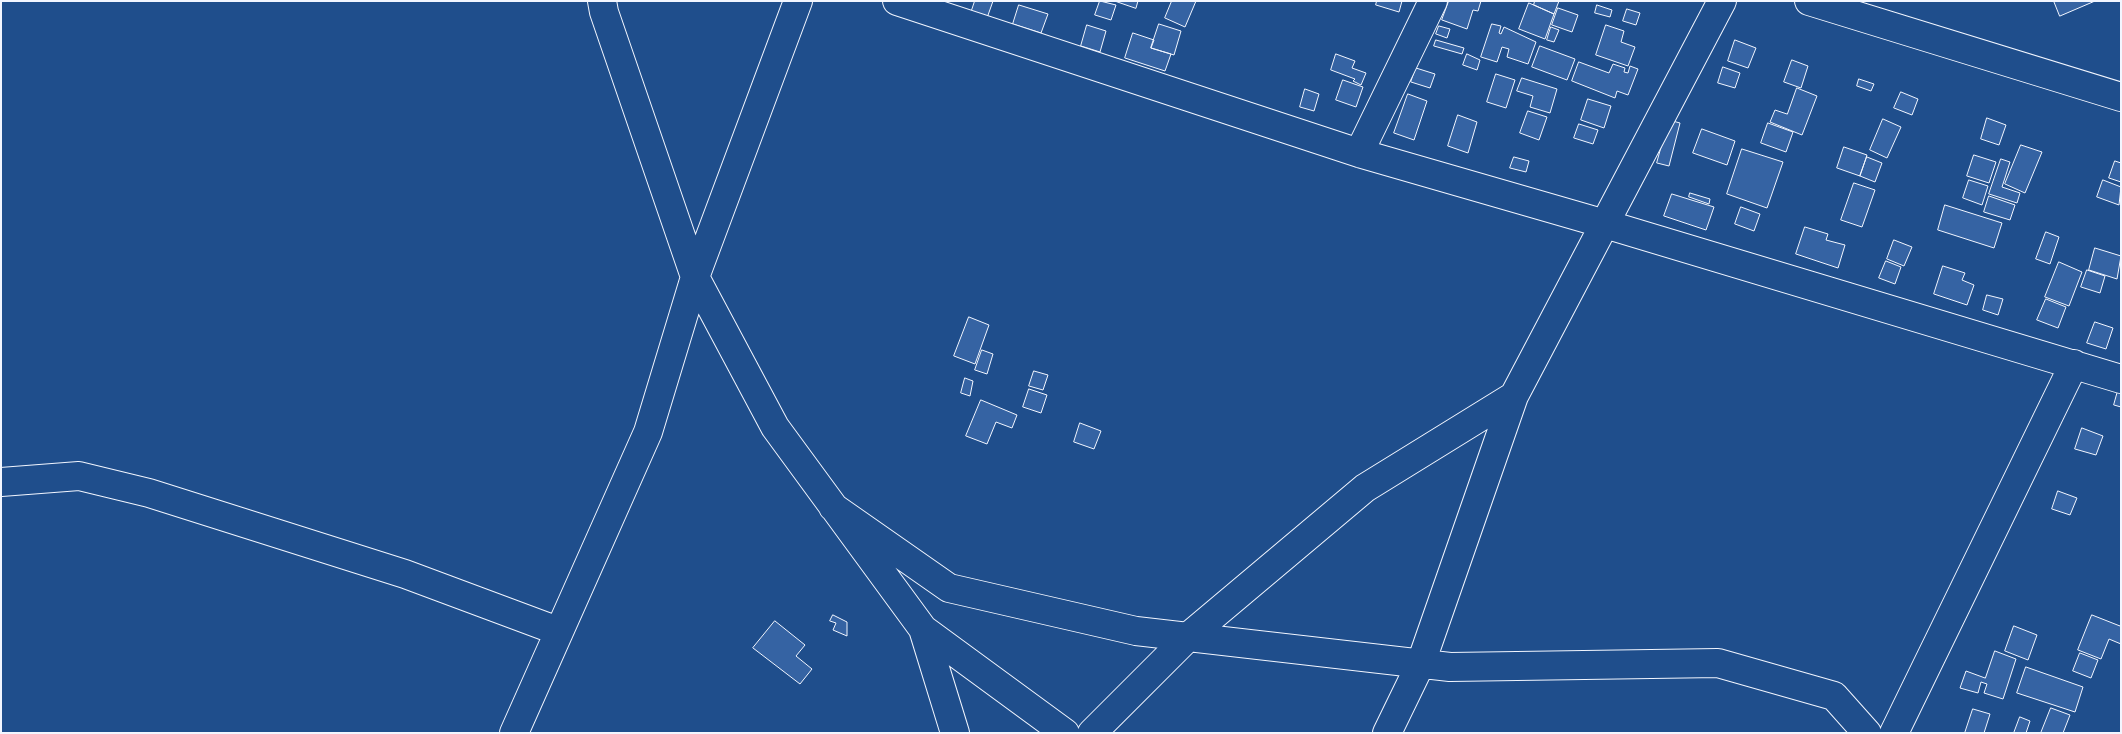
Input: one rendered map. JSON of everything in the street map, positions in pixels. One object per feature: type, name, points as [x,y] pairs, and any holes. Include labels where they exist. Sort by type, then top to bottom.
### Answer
[{"type":"street","points":[[602,1],[604,12],[695,277],[775,427],[923,629],[1065,733]]},
{"type":"street","points":[[514,733],[648,432],[695,277],[798,1]]},
{"type":"street","points":[[897,1],[1359,154],[1605,224],[2121,379]]},
{"type":"street","points":[[1359,154],[1433,1]]},
{"type":"street","points":[[1387,733],[1421,663],[1514,396],[1722,1]]},
{"type":"street","points":[[1809,1],[2121,97]]},
{"type":"street","points":[[1894,733],[2074,364]]},
{"type":"street","points":[[1092,733],[1189,636],[1366,488],[1514,396]]},
{"type":"street","points":[[1,482],[79,476],[149,493],[405,574],[558,631]]},
{"type":"street","points":[[833,507],[949,588],[1136,631],[1450,666],[1718,663],[1834,696],[1867,733]]},
{"type":"street","points":[[923,629],[955,733]]},
{"type":"building","points":[[975,1],[993,1],[987,18],[971,13]]},
{"type":"building","points":[[1100,1],[1116,5],[1111,20],[1095,15]]},
{"type":"building","points":[[1115,1],[1138,1],[1136,8]]},
{"type":"building","points":[[1172,1],[1196,1],[1185,27],[1165,18]]},
{"type":"building","points":[[1377,1],[1402,1],[1399,12],[1376,5]]},
{"type":"building","points":[[1449,1],[1481,1],[1478,11],[1473,10],[1467,29],[1442,20]]},
{"type":"building","points":[[1535,1],[1559,1],[1554,14],[1534,5]]},
{"type":"building","points":[[2054,1],[2095,1],[2060,16]]},
{"type":"building","points":[[1529,3],[1554,14],[1545,39],[1519,29]]},
{"type":"building","points":[[1019,5],[1048,14],[1041,33],[1013,24]]},
{"type":"building","points":[[1597,5],[1612,10],[1610,17],[1595,13]]},
{"type":"building","points":[[1558,8],[1578,15],[1572,32],[1552,25]]},
{"type":"building","points":[[1627,9],[1640,13],[1636,25],[1623,21]]},
{"type":"building","points":[[1159,24],[1181,31],[1174,55],[1151,48]]},
{"type":"building","points":[[1492,24],[1501,26],[1499,33],[1501,34],[1504,27],[1536,42],[1528,64],[1507,57],[1509,49],[1502,47],[1497,62],[1481,57]]},
{"type":"building","points":[[1087,25],[1106,31],[1100,52],[1081,46]]},
{"type":"building","points":[[1606,25],[1624,31],[1621,42],[1635,47],[1628,66],[1596,55]]},
{"type":"building","points":[[1439,26],[1450,29],[1447,38],[1436,34]]},
{"type":"building","points":[[1551,27],[1559,30],[1554,42],[1547,40]]},
{"type":"building","points":[[1133,33],[1154,40],[1151,48],[1171,54],[1165,71],[1125,58]]},
{"type":"building","points":[[1436,40],[1464,48],[1462,54],[1434,46]]},
{"type":"building","points":[[1735,40],[1756,48],[1748,68],[1728,61]]},
{"type":"building","points":[[1540,46],[1575,59],[1567,80],[1532,67]]},
{"type":"building","points":[[1336,54],[1355,61],[1352,68],[1366,73],[1361,85],[1353,81],[1355,79],[1331,70]]},
{"type":"building","points":[[1467,54],[1480,60],[1477,70],[1463,65]]},
{"type":"building","points":[[1792,60],[1808,66],[1801,88],[1784,82]]},
{"type":"building","points":[[1579,62],[1609,73],[1613,64],[1625,68],[1624,72],[1628,73],[1630,66],[1638,69],[1628,95],[1617,91],[1615,98],[1572,81]]},
{"type":"building","points":[[1723,67],[1740,73],[1735,88],[1718,83]]},
{"type":"building","points":[[1416,68],[1435,74],[1430,88],[1411,82]]},
{"type":"building","points":[[1496,74],[1515,80],[1506,108],[1487,102]]},
{"type":"building","points":[[1522,78],[1557,89],[1550,113],[1530,107],[1533,96],[1517,91]]},
{"type":"building","points":[[1859,79],[1874,84],[1871,91],[1857,86]]},
{"type":"building","points":[[1343,80],[1363,87],[1356,107],[1336,100]]},
{"type":"building","points":[[1797,88],[1817,96],[1802,135],[1770,122],[1775,110],[1787,114]]},
{"type":"building","points":[[1305,89],[1319,94],[1314,111],[1300,107]]},
{"type":"building","points":[[1901,92],[1918,99],[1912,115],[1894,108]]},
{"type":"building","points":[[1408,94],[1427,101],[1414,140],[1394,133]]},
{"type":"building","points":[[1588,99],[1611,106],[1604,128],[1581,120]]},
{"type":"building","points":[[1528,111],[1547,117],[1539,140],[1520,133]]},
{"type":"building","points":[[1458,115],[1477,122],[1468,153],[1448,146]]},
{"type":"building","points":[[1987,118],[2006,125],[1999,145],[1981,139]]},
{"type":"building","points":[[1883,119],[1901,127],[1887,158],[1870,150]]},
{"type":"building","points":[[1669,120],[1680,123],[1669,166],[1657,163]]},
{"type":"building","points":[[1768,123],[1793,132],[1786,152],[1761,143]]},
{"type":"building","points":[[1579,124],[1598,130],[1593,144],[1574,138]]},
{"type":"building","points":[[1702,129],[1735,141],[1727,165],[1693,153]]},
{"type":"building","points":[[2021,145],[2042,152],[2025,193],[2005,184]]},
{"type":"building","points":[[1844,147],[1867,155],[1860,176],[1837,168]]},
{"type":"building","points":[[1742,149],[1783,162],[1767,208],[1727,194]]},
{"type":"building","points":[[1974,155],[1996,162],[1989,183],[1967,176]]},
{"type":"building","points":[[1514,157],[1529,161],[1526,172],[1510,168]]},
{"type":"building","points":[[1867,157],[1882,163],[1875,182],[1860,176]]},
{"type":"building","points":[[2001,159],[2010,162],[2002,187],[2020,193],[2017,203],[1989,194]]},
{"type":"building","points":[[2115,161],[2121,163],[2121,182],[2109,178]]},
{"type":"building","points":[[1969,180],[1988,186],[1982,205],[1963,198]]},
{"type":"building","points":[[2103,180],[2121,187],[2119,205],[2097,197]]},
{"type":"building","points":[[1854,183],[1875,190],[1862,227],[1841,220]]},
{"type":"building","points":[[1690,193],[1710,199],[1709,204],[1689,197]]},
{"type":"building","points":[[1672,194],[1714,207],[1706,230],[1664,216]]},
{"type":"building","points":[[1989,196],[2015,205],[2010,220],[1984,212]]},
{"type":"building","points":[[1945,205],[2002,223],[1994,248],[1938,230]]},
{"type":"building","points":[[1741,207],[1760,214],[1754,231],[1735,224]]},
{"type":"building","points":[[1805,227],[1828,234],[1826,240],[1845,245],[1838,268],[1796,254]]},
{"type":"building","points":[[2046,232],[2059,237],[2050,264],[2036,259]]},
{"type":"building","points":[[1894,240],[1912,247],[1904,266],[1887,259]]},
{"type":"building","points":[[2095,248],[2121,256],[2117,279],[2089,270]]},
{"type":"building","points":[[1886,261],[1901,267],[1895,284],[1879,278]]},
{"type":"building","points":[[2059,262],[2082,272],[2069,306],[2045,297]]},
{"type":"building","points":[[1943,266],[1965,273],[1962,280],[1974,285],[1967,305],[1934,294]]},
{"type":"building","points":[[2087,270],[2105,276],[2100,293],[2081,287]]},
{"type":"building","points":[[1987,295],[2003,299],[1998,315],[1983,310]]},
{"type":"building","points":[[2046,299],[2066,307],[2058,328],[2037,320]]},
{"type":"building","points":[[969,317],[989,325],[975,364],[954,356]]},
{"type":"building","points":[[2095,322],[2113,328],[2106,349],[2087,343]]},
{"type":"building","points":[[982,350],[993,354],[987,374],[975,370]]},
{"type":"building","points":[[1034,371],[1048,375],[1043,390],[1029,386]]},
{"type":"building","points":[[965,378],[973,381],[970,396],[961,393]]},
{"type":"building","points":[[2119,387],[2121,388],[2121,407],[2114,405]]},
{"type":"building","points":[[1029,389],[1047,395],[1041,413],[1023,407]]},
{"type":"building","points":[[981,400],[1017,415],[1012,428],[996,422],[987,444],[966,436]]},
{"type":"building","points":[[1080,423],[1101,431],[1094,449],[1074,442]]},
{"type":"building","points":[[2082,428],[2103,436],[2096,455],[2075,449]]},
{"type":"building","points":[[2058,491],[2077,498],[2070,515],[2052,509]]},
{"type":"building","points":[[833,615],[847,622],[847,636],[833,630],[836,623],[830,621]]},
{"type":"building","points":[[2092,615],[2120,626],[2121,624],[2121,644],[2109,639],[2101,659],[2078,650]]},
{"type":"building","points":[[775,621],[805,645],[796,656],[812,669],[800,684],[753,648]]},
{"type":"building","points":[[2014,626],[2037,635],[2028,660],[2005,651]]},
{"type":"building","points":[[1995,651],[2016,659],[2003,699],[1984,693],[1987,684],[1981,682],[1978,693],[1960,688],[1966,671],[1985,678]]},
{"type":"building","points":[[2080,653],[2098,660],[2091,678],[2073,671]]},
{"type":"building","points":[[2026,667],[2083,687],[2075,712],[2017,693]]},
{"type":"building","points":[[2051,708],[2070,715],[2063,733],[2041,733]]},
{"type":"building","points":[[1973,709],[1990,714],[1984,733],[1965,733]]},
{"type":"building","points":[[2020,717],[2030,721],[2026,733],[2014,733]]}]
